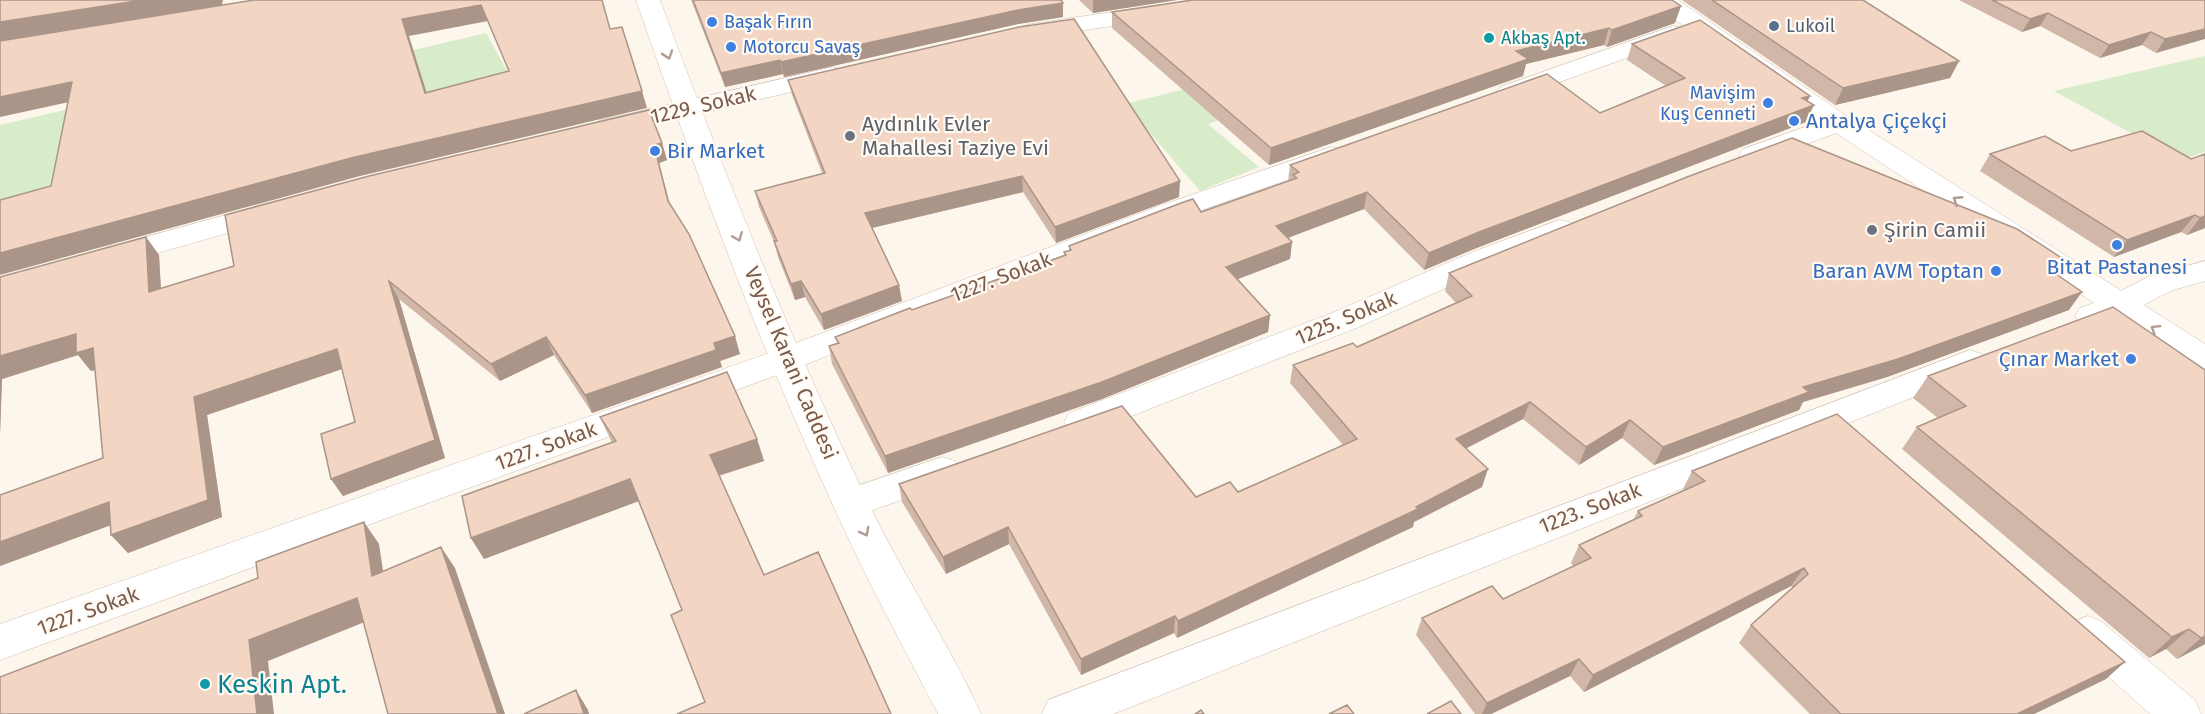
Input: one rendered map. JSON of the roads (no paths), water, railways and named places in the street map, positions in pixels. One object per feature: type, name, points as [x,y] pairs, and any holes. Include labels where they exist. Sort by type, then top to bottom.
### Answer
[{"type":"street","name":"Veysel Karani Caddesi","points":[[648,0],[687,108],[787,359],[850,503],[960,714]]},
{"type":"street","points":[[1008,36],[1239,0]]},
{"type":"street","points":[[1662,0],[1839,123],[2118,306],[2205,360]]},
{"type":"street","points":[[1482,102],[1698,24]]},
{"type":"street","name":"1229. Sokak","points":[[589,132],[861,69]]},
{"type":"street","points":[[1722,166],[1839,123]]},
{"type":"street","name":"1227. Sokak","points":[[0,642],[787,359],[1169,212],[1360,145]]},
{"type":"street","points":[[87,263],[291,206]]},
{"type":"street","name":"1225. Sokak","points":[[1055,431],[1122,408],[1343,321],[1486,258],[1583,220]]},
{"type":"street","points":[[2063,327],[2118,306],[2159,284],[2205,271]]},
{"type":"street","name":"1223. Sokak","points":[[1063,714],[1846,425],[1997,351]]},
{"type":"street","points":[[850,503],[967,462]]},
{"type":"street","points":[[2063,613],[2169,711]]},
{"type":"place","name":"Başak Fırın","points":[[712,22]]},
{"type":"place","name":"Lukoil","points":[[1774,26]]},
{"type":"place","name":"Akbaş Apt.","points":[[1489,38]]},
{"type":"place","name":"Motorcu Savaş","points":[[731,47]]},
{"type":"place","name":"Mavişim Kuş Cenneti","points":[[1768,103]]},
{"type":"place","name":"Antalya Çiçekçi","points":[[1794,121]]},
{"type":"place","name":"Aydınlık Evler Mahallesi Taziye Evi","points":[[850,136]]},
{"type":"place","name":"Bir Market","points":[[655,151]]},
{"type":"place","name":"Şirin Camii","points":[[1872,230]]},
{"type":"place","name":"Bitat Pastanesi","points":[[2117,245]]},
{"type":"place","name":"Baran AVM Toptan","points":[[1996,271]]},
{"type":"place","name":"Çınar Market","points":[[2131,359]]},
{"type":"place","name":"Keskin Apt.","points":[[205,684]]}]
